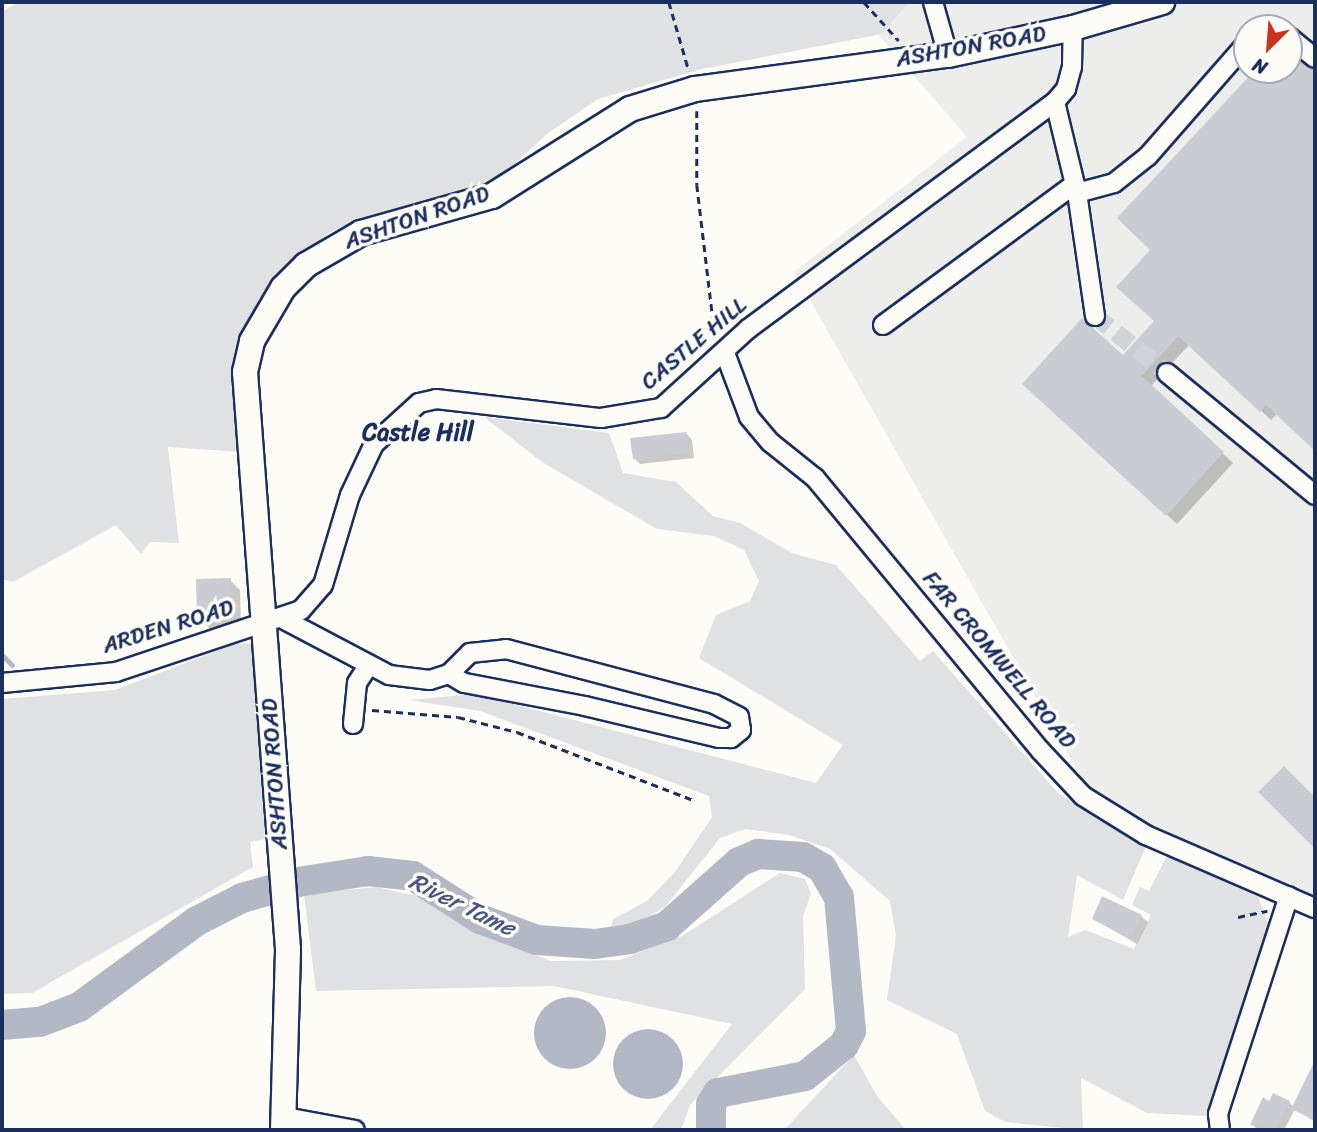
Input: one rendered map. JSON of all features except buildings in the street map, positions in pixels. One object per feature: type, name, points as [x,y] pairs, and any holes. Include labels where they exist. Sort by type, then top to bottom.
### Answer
[{"type":"highway","name":"ASHTON ROAD","points":[[284,1124],[288,949],[281,854],[273,620],[245,372],[252,341],[283,288],[315,259],[360,233],[492,196],[630,109],[695,89],[948,54],[1073,28],[1162,2]]},
{"type":"street","points":[[933,2],[948,54]]},
{"type":"street","name":"CASTLE HILL","points":[[273,620],[300,610],[323,585],[361,468],[374,444],[419,403],[436,399],[601,418],[649,413],[672,400],[748,329],[1055,102],[1066,89],[1072,67],[1073,28]]},
{"type":"street","points":[[883,325],[1076,188],[1114,183],[1148,156],[1233,59]]},
{"type":"street","points":[[1055,102],[1076,188],[1095,316]]},
{"type":"street","name":"FAR CROMWELL ROAD","points":[[725,353],[749,417],[771,442],[815,478],[1040,750],[1083,796],[1146,835],[1315,908]]},
{"type":"street","points":[[1167,373],[1315,495]]},
{"type":"street","points":[[273,620],[368,666],[409,678],[449,674],[464,683],[585,706],[719,738],[731,738],[741,730],[739,717],[714,704],[589,674],[521,651],[486,648],[470,653],[449,674]]},
{"type":"street","name":"ARDEN ROAD","points":[[2,683],[116,671],[273,620]]},
{"type":"street","points":[[354,717],[358,683],[368,666]]},
{"type":"street","points":[[1220,1130],[1219,1114],[1289,896]]},
{"type":"street","points":[[284,1124],[355,1130]]},
{"type":"path","points":[[669,2],[695,89],[697,185],[715,335],[725,353]]},
{"type":"path","points":[[864,2],[916,59]]},
{"type":"path","points":[[354,717],[458,718],[517,732],[693,800]]},
{"type":"path","points":[[1238,917],[1264,910],[1284,914]]},
{"type":"shaded area","points":[[18,2],[909,2],[882,34],[702,69],[598,99],[548,133],[500,178],[473,192],[354,221],[329,233],[273,284],[242,452],[168,447],[179,543],[150,542],[141,554],[116,525],[13,582],[2,579],[2,12]]},
{"type":"shaded area","points":[[891,2],[1315,2],[1315,903],[1172,840],[1085,784],[794,272],[967,137],[876,32]]},
{"type":"shaded area","points":[[484,417],[609,433],[623,473],[676,482],[713,516],[740,523],[792,553],[836,565],[920,661],[933,651],[1059,794],[1147,844],[1123,900],[1077,875],[1068,937],[1085,930],[1134,949],[1151,915],[1132,905],[1140,887],[1149,891],[1167,856],[1258,897],[1269,925],[1207,1116],[1147,1113],[1081,1078],[1083,1130],[1005,1122],[985,1111],[957,1034],[887,1000],[896,936],[890,901],[830,849],[789,835],[746,829],[720,838],[665,907],[630,927],[610,931],[613,919],[647,901],[675,872],[712,817],[709,796],[480,711],[409,700],[474,694],[816,783],[843,745],[699,658],[716,615],[750,601],[759,581],[744,550],[714,536],[657,529],[542,462]]},
{"type":"shaded area","points":[[255,643],[265,839],[250,842],[253,867],[32,993],[2,994],[2,699],[115,690],[235,644]]},
{"type":"shaded area","points":[[780,873],[805,879],[811,894],[803,916],[805,989],[690,1105],[681,1130],[650,1130],[732,1024],[554,986],[316,991],[304,894],[376,887],[422,897],[482,934],[551,961],[620,960],[682,936]]},
{"type":"shaded area","points":[[570,997],[590,1003],[600,1013],[606,1033],[600,1053],[590,1063],[570,1069],[550,1063],[540,1053],[534,1033],[540,1013],[550,1003]]},
{"type":"shaded area","points":[[655,1029],[668,1035],[677,1044],[681,1050],[681,1078],[673,1089],[662,1097],[641,1099],[623,1089],[615,1078],[613,1057],[623,1039],[634,1031]]},
{"type":"shaded area","points":[[854,1055],[877,1096],[906,1130],[784,1130]]},
{"type":"waterway","points":[[2,655],[12,665]]},
{"type":"waterway","name":"River Tame","points":[[2,1025],[40,1022],[79,1007],[197,921],[242,898],[298,882],[368,871],[413,876],[480,919],[537,940],[595,944],[630,939],[667,926],[739,862],[758,854],[803,857],[822,868],[839,897],[851,1031],[844,1045],[805,1076],[718,1093],[711,1104],[711,1130]]},
{"type":"tunnel","points":[[1095,316],[1167,373]]},
{"type":"district","name":"Castle Hill","points":[[418,433]]}]
